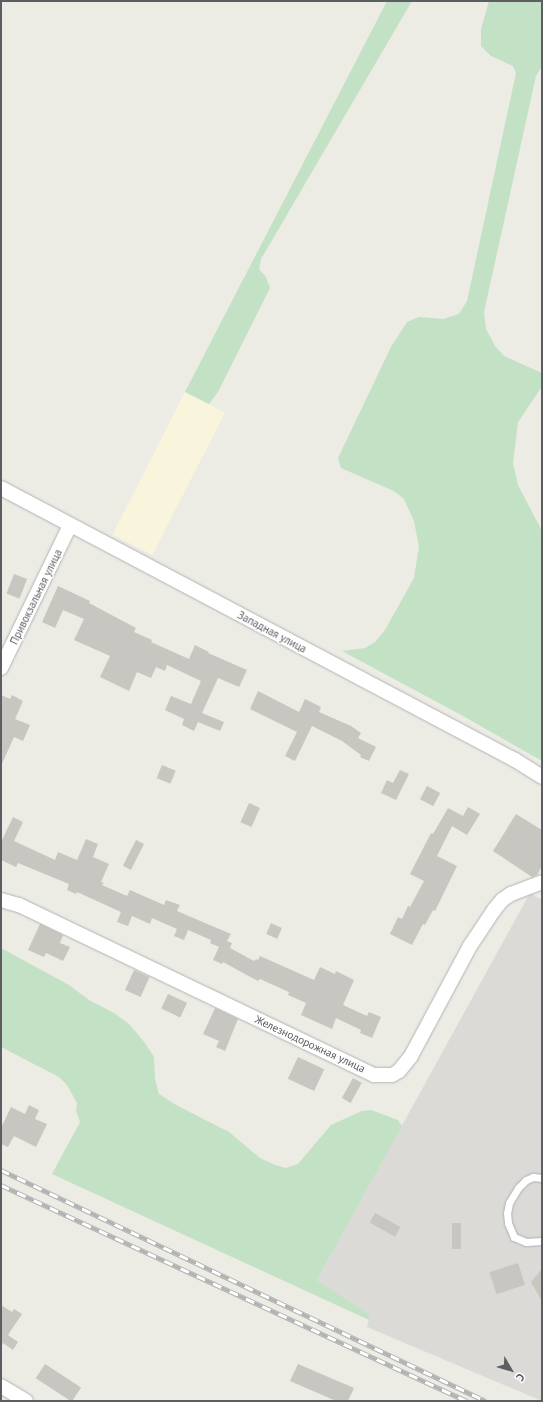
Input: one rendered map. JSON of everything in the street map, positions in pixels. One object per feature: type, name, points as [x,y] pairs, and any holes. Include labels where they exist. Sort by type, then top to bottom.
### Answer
[{"type":"street","name":"Западная улица","points":[[1,488],[515,760],[542,776]]},
{"type":"street","name":"Привокзальная улица","points":[[1,668],[70,525]]},
{"type":"street","name":"Железнодорожная улица","points":[[1,900],[19,905],[374,1075],[392,1075],[399,1071],[411,1056],[470,946],[494,910],[502,900],[511,894],[542,882]]},
{"type":"street","points":[[1,1386],[26,1401]]},
{"type":"lane","points":[[542,1178],[526,1180],[518,1188],[509,1203],[507,1213],[508,1223],[514,1237],[526,1242],[542,1241]]},
{"type":"shaded area","points":[[185,392],[225,412],[152,555],[112,535]]},
{"type":"shaded area","points":[[530,893],[542,900],[542,1401],[367,1327],[370,1315],[317,1280]]},
{"type":"green space","points":[[387,1],[412,1],[261,259],[259,269],[266,277],[270,288],[218,392],[209,404],[185,392]]},
{"type":"green space","points":[[489,1],[542,1],[542,66],[536,76],[484,312],[486,329],[495,346],[504,356],[542,373],[541,388],[518,422],[513,463],[518,485],[542,531],[542,761],[463,716],[342,651],[365,648],[375,642],[385,630],[414,578],[419,547],[414,521],[404,499],[394,491],[341,468],[338,458],[391,347],[407,322],[419,317],[443,319],[459,314],[467,301],[516,73],[513,66],[491,56],[481,46],[481,29]]},
{"type":"green space","points":[[1,948],[69,985],[89,1000],[114,1013],[129,1024],[145,1043],[154,1057],[155,1079],[159,1094],[176,1105],[229,1132],[260,1158],[275,1165],[286,1168],[298,1164],[331,1125],[362,1111],[371,1110],[398,1120],[402,1126],[317,1280],[370,1315],[369,1320],[52,1174],[80,1122],[76,1111],[77,1103],[67,1085],[59,1077],[1,1047]]},
{"type":"building","points":[[14,574],[27,579],[20,599],[6,594]]},
{"type":"building","points":[[58,586],[90,601],[89,603],[136,628],[134,632],[152,640],[151,642],[189,659],[195,645],[209,652],[208,653],[247,670],[239,687],[218,678],[202,713],[224,722],[220,731],[198,722],[194,731],[182,725],[184,719],[165,710],[171,696],[191,704],[201,681],[167,665],[165,671],[156,667],[151,678],[137,672],[129,691],[100,677],[110,656],[74,640],[84,619],[63,610],[55,628],[42,622]]},
{"type":"building","points":[[258,691],[299,712],[305,699],[321,707],[319,712],[351,726],[361,733],[358,738],[376,747],[369,761],[360,757],[361,755],[342,741],[312,726],[295,761],[285,756],[297,732],[250,709]]},
{"type":"building","points":[[1,695],[10,699],[12,695],[23,701],[15,719],[30,725],[23,741],[14,737],[1,766]]},
{"type":"building","points":[[162,765],[176,771],[170,784],[157,778]]},
{"type":"building","points":[[400,770],[409,774],[396,800],[381,793],[387,780],[393,783]]},
{"type":"building","points":[[427,786],[440,793],[433,806],[420,799]]},
{"type":"building","points":[[249,803],[260,808],[251,827],[240,822]]},
{"type":"building","points":[[468,807],[480,814],[467,835],[452,826],[437,856],[457,866],[435,911],[433,910],[425,925],[423,924],[412,945],[390,934],[398,917],[402,919],[408,906],[410,907],[424,881],[410,874],[431,833],[433,834],[448,808],[463,816]]},
{"type":"building","points":[[516,814],[542,830],[542,866],[537,875],[532,877],[493,851]]},
{"type":"building","points":[[13,817],[23,822],[14,841],[55,860],[58,852],[77,860],[86,839],[98,844],[93,857],[109,864],[101,882],[104,883],[102,885],[127,896],[130,890],[164,905],[166,900],[180,905],[177,911],[231,934],[227,941],[232,943],[230,948],[254,961],[256,959],[258,960],[260,956],[314,980],[320,967],[335,974],[336,971],[354,980],[343,1005],[367,1016],[369,1012],[381,1017],[372,1038],[360,1033],[361,1030],[336,1018],[332,1029],[301,1015],[306,1003],[288,995],[289,992],[260,979],[258,981],[223,962],[222,964],[213,960],[219,947],[210,943],[211,940],[188,930],[184,940],[174,936],[177,929],[152,918],[150,924],[132,916],[128,926],[117,922],[121,912],[77,892],[76,894],[67,890],[69,884],[18,863],[16,867],[1,860],[1,842]]},
{"type":"building","points":[[136,840],[144,844],[131,870],[123,866]]},
{"type":"building","points":[[271,923],[282,928],[277,939],[266,934]]},
{"type":"building","points":[[40,924],[63,935],[60,943],[70,947],[63,961],[46,953],[44,957],[28,950]]},
{"type":"building","points":[[134,970],[150,977],[141,997],[125,990]]},
{"type":"building","points":[[168,994],[187,1003],[180,1017],[161,1009]]},
{"type":"building","points":[[215,1008],[238,1019],[225,1051],[216,1047],[219,1041],[203,1034]]},
{"type":"building","points":[[298,1057],[324,1069],[314,1091],[288,1079]]},
{"type":"building","points":[[353,1078],[362,1083],[351,1103],[342,1098]]},
{"type":"building","points":[[29,1105],[39,1110],[35,1119],[47,1124],[36,1147],[14,1136],[8,1147],[1,1144],[1,1128],[11,1107],[25,1114]]},
{"type":"building","points":[[375,1213],[400,1227],[395,1237],[370,1223]]},
{"type":"building","points":[[452,1223],[461,1223],[461,1249],[452,1249]]},
{"type":"building","points":[[518,1263],[525,1285],[497,1294],[489,1272]]},
{"type":"building","points":[[542,1269],[542,1301],[531,1282]]},
{"type":"building","points":[[1,1305],[12,1312],[14,1309],[22,1314],[8,1335],[18,1342],[13,1350],[3,1343],[1,1346]]},
{"type":"building","points":[[45,1364],[81,1387],[71,1401],[36,1378]]},
{"type":"building","points":[[298,1364],[354,1388],[348,1401],[336,1401],[290,1381]]},
{"type":"railway","points":[[1,1170],[486,1401]]},
{"type":"railway","points":[[1,1185],[467,1401]]}]
